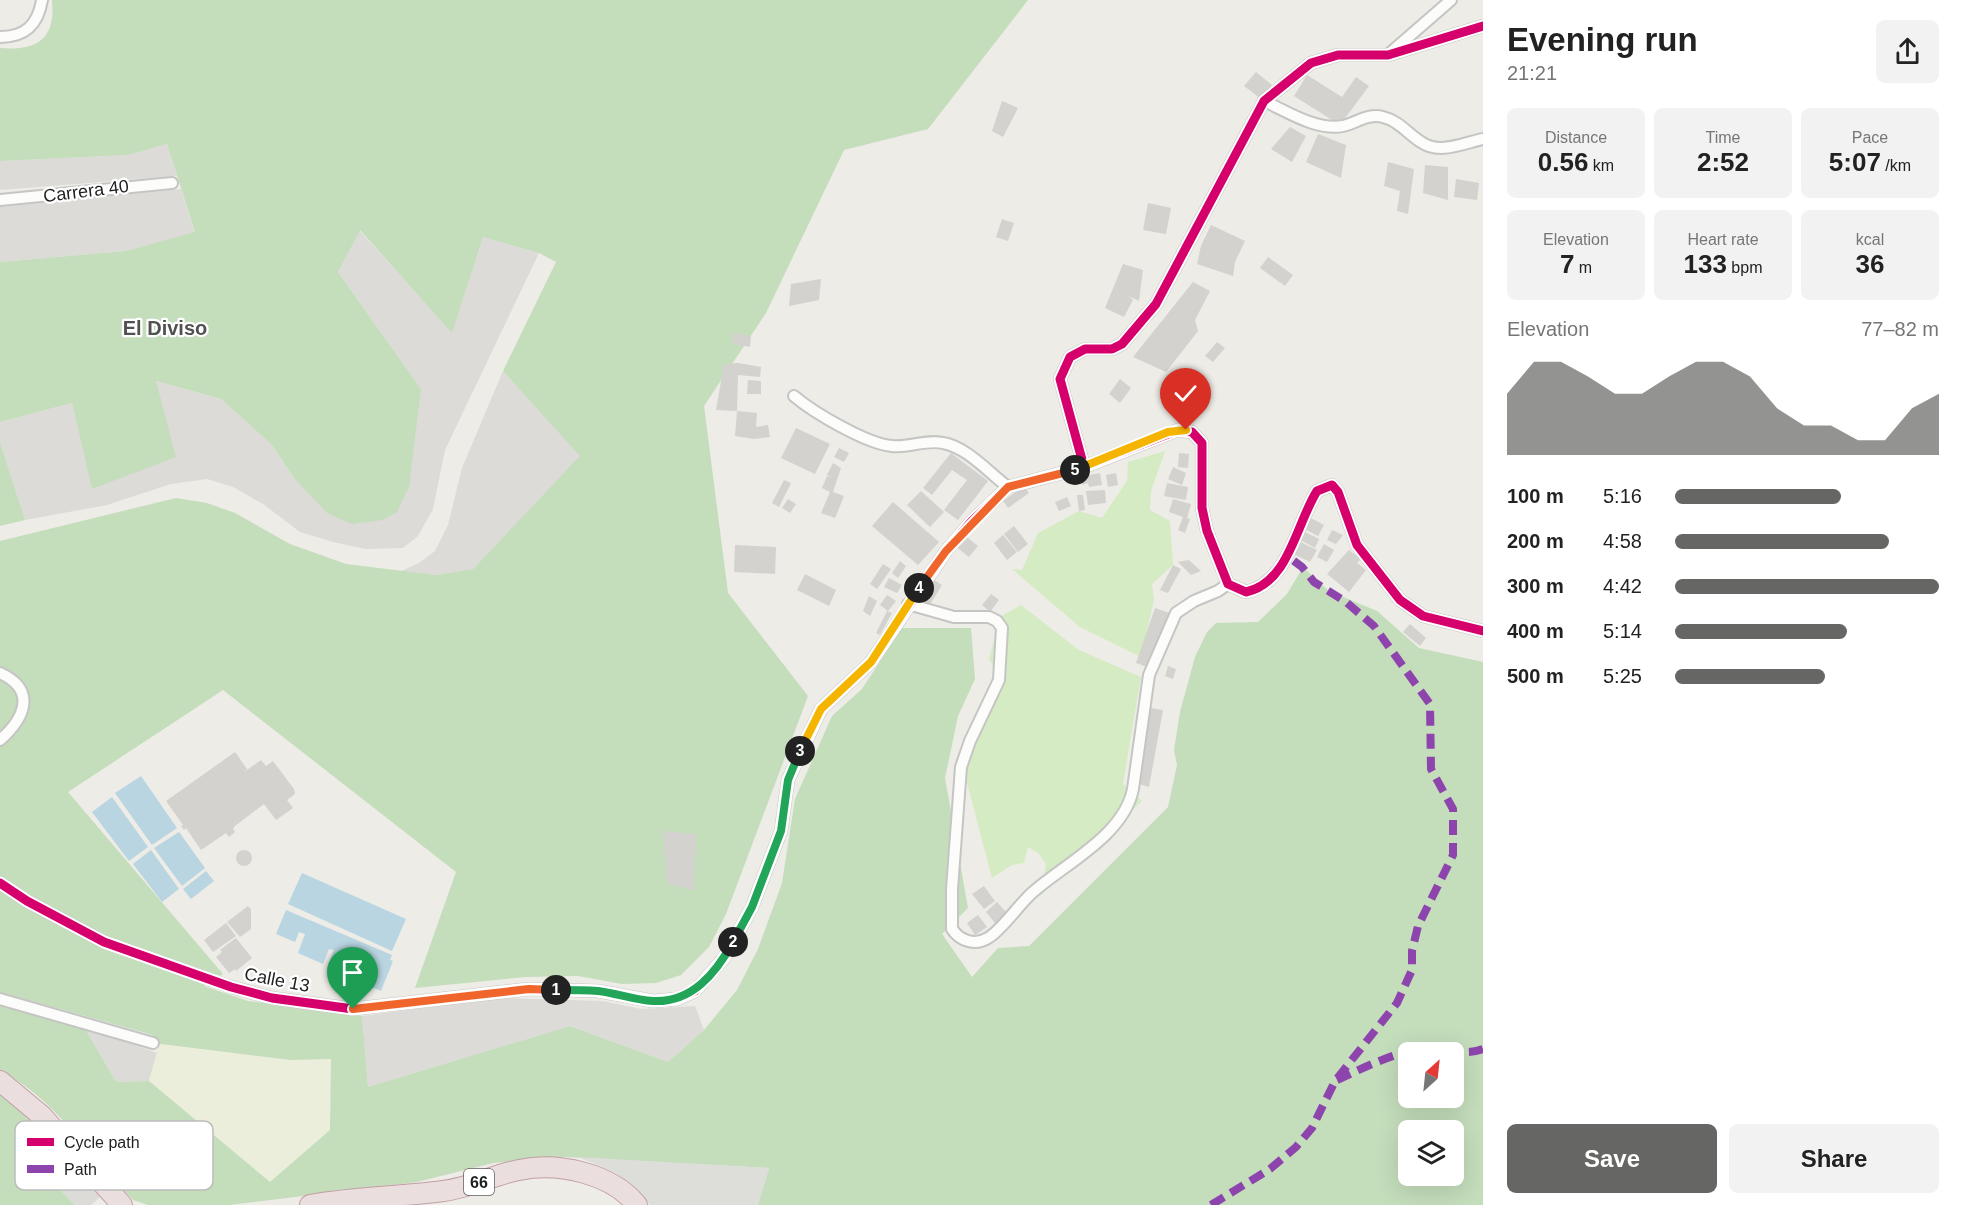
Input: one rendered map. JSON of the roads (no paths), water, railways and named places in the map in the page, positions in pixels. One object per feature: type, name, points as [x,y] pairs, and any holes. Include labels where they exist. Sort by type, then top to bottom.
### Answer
[{"type":"highway","points":[[0,1080],[46,1121]]},
{"type":"highway","name":"66","points":[[310,1205],[457,1189],[504,1174],[535,1168],[595,1176],[616,1186],[637,1205]]},
{"type":"highway","points":[[108,1190],[122,1205]]},
{"type":"street","points":[[0,37],[23,34],[32,26],[42,0]]},
{"type":"street","points":[[1388,55],[1451,0]]},
{"type":"street","points":[[1084,467],[1060,379],[1070,357],[1085,349],[1112,349],[1122,344],[1156,304],[1264,101],[1311,63],[1338,55],[1388,55],[1483,26]]},
{"type":"street","points":[[1264,101],[1325,126],[1343,126],[1362,118],[1380,116],[1399,124],[1421,143],[1432,147],[1462,146],[1483,139]]},
{"type":"street","name":"Carrera 40","points":[[0,200],[172,183]]},
{"type":"street","points":[[794,396],[808,407],[877,443],[900,447],[943,443],[959,449],[1008,487]]},
{"type":"street","points":[[1228,584],[1194,601],[1176,614],[1149,675],[1133,789],[1130,802],[1123,815],[1100,838],[1032,893],[988,938],[976,942],[965,940],[952,929],[961,767],[970,741],[999,681],[1002,628],[997,621],[989,617],[954,616],[908,604],[946,551],[1008,487],[1084,467],[1168,432],[1186,430],[1198,436],[1204,457],[1202,508],[1207,531],[1228,584],[1246,592],[1269,583],[1280,569],[1317,491],[1332,485],[1338,492],[1357,545],[1400,600],[1423,616],[1483,631]]},
{"type":"street","name":"Calle 13","points":[[0,883],[27,902],[104,942],[231,987],[272,998],[353,1009],[529,989],[598,991],[653,1001],[677,999],[694,991],[724,958],[752,907],[781,831],[788,780],[821,709],[871,662],[908,604]]},
{"type":"street","points":[[0,673],[21,690],[24,704],[18,721],[0,740]]},
{"type":"street","points":[[0,999],[153,1042]]},
{"type":"water","points":[[141,776],[177,828],[152,845],[115,793]]},
{"type":"water","points":[[112,797],[148,847],[129,861],[92,812]]},
{"type":"water","points":[[179,832],[205,868],[182,886],[154,848]]},
{"type":"water","points":[[151,850],[179,889],[162,902],[133,864]]},
{"type":"water","points":[[206,871],[214,881],[191,899],[183,889]]},
{"type":"water","points":[[302,873],[406,919],[392,951],[288,904]]},
{"type":"water","points":[[286,910],[392,955],[390,960],[393,961],[381,991],[327,967],[334,950],[329,949],[323,964],[298,953],[305,934],[299,932],[295,942],[276,934]]},
{"type":"district","name":"El Diviso","points":[[165,328]]}]
